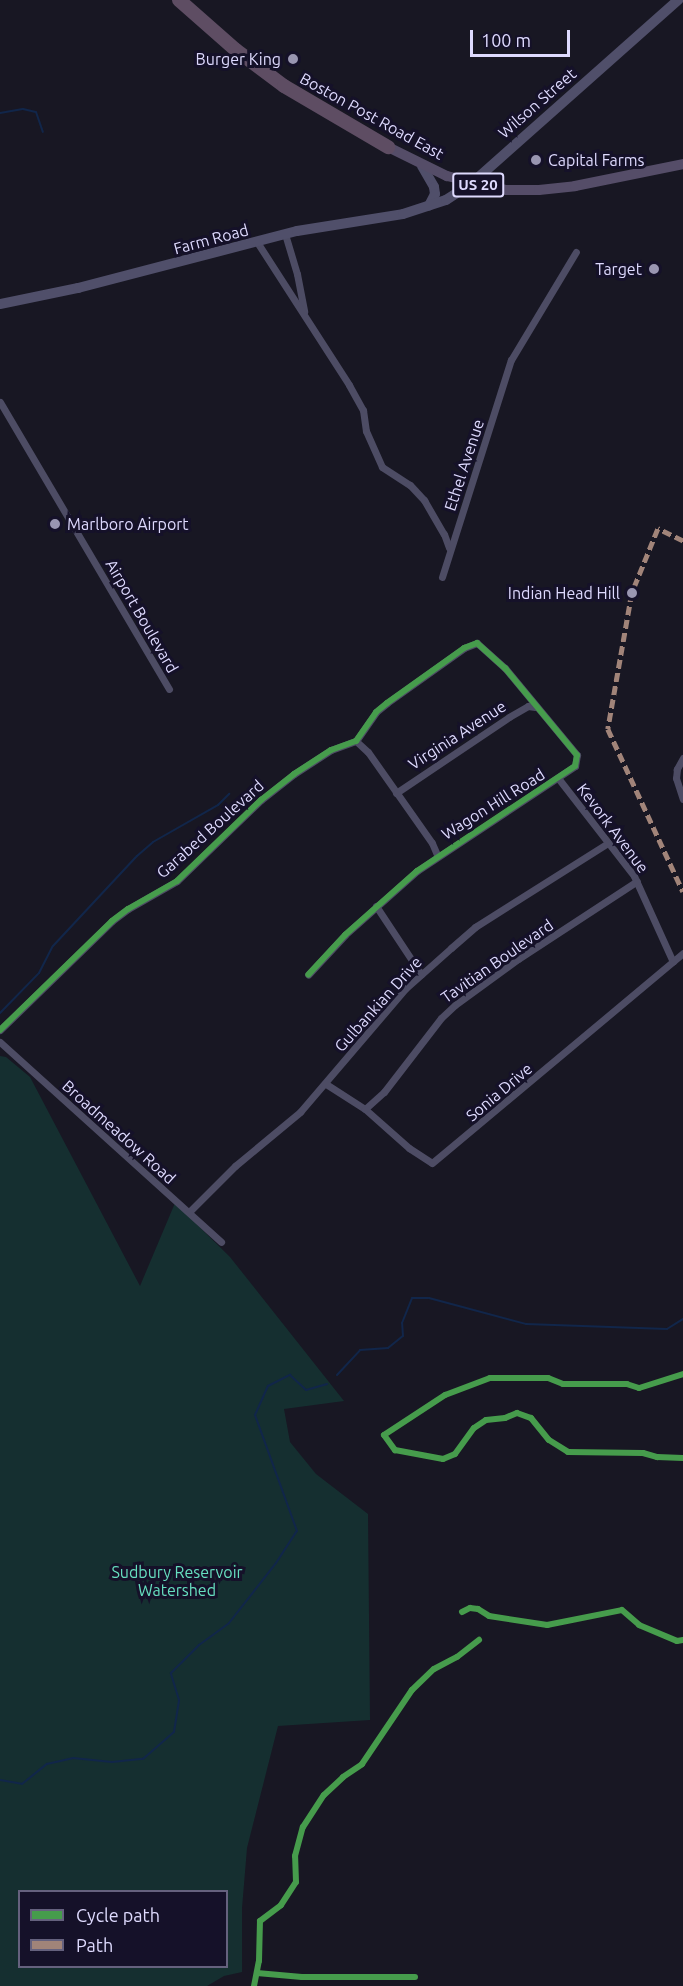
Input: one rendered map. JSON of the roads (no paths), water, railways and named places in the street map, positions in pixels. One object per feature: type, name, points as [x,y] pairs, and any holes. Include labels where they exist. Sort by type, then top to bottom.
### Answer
[{"type":"highway","name":"Boston Post Road East","points":[[179,0],[236,50],[284,86],[388,147]]},
{"type":"main road","name":"Boston Post Road East","points":[[388,147],[422,166],[472,183],[506,190],[539,190],[683,164]]},
{"type":"street","name":"Wilson Street","points":[[472,183],[678,0]]},
{"type":"street","points":[[422,166],[434,187],[435,194],[429,206]]},
{"type":"street","name":"Farm Road","points":[[0,304],[78,288],[285,234],[403,214],[446,200],[472,183]]},
{"type":"street","points":[[285,234],[297,274],[305,317]]},
{"type":"street","points":[[257,242],[363,410],[366,431],[382,467],[414,489],[436,519],[449,548]]},
{"type":"street","name":"Ethel Avenue","points":[[442,577],[449,559],[449,548],[488,437],[511,360],[576,252]]},
{"type":"street","name":"Airport Boulevard","points":[[0,402],[169,689]]},
{"type":"street","name":"Wagon Hill Road","points":[[308,975],[376,906],[437,855],[575,766],[577,755],[505,668],[477,643],[464,648],[387,702],[376,712],[356,741]]},
{"type":"street","name":"Virginia Avenue","points":[[396,793],[509,717],[528,706],[535,706]]},
{"type":"street","points":[[356,741],[368,752],[437,855]]},
{"type":"street","name":"Garabed Boulevard","points":[[0,1030],[112,921],[128,909],[177,881],[261,800],[294,774],[331,750],[356,741]]},
{"type":"street","points":[[683,758],[677,769],[676,778],[683,799]]},
{"type":"street","name":"Kevork Avenue","points":[[558,778],[637,880],[673,962]]},
{"type":"street","name":"Gulbankian Drive","points":[[190,1211],[235,1167],[300,1112],[387,1010],[421,974],[475,927],[608,843]]},
{"type":"street","name":"Tavitian Boulevard","points":[[365,1109],[384,1092],[441,1018],[455,1005],[518,959],[637,880]]},
{"type":"street","points":[[376,906],[421,974]]},
{"type":"street","name":"Sonia Drive","points":[[326,1084],[365,1109],[409,1148],[432,1163],[683,953]]},
{"type":"street","name":"Broadmeadow Road","points":[[0,1042],[190,1211],[221,1242]]},
{"type":"waterway","points":[[0,113],[23,109],[36,112],[43,132]]},
{"type":"waterway","points":[[0,1013],[39,973],[53,946],[137,856],[153,842],[218,805],[229,794]]},
{"type":"waterway","points":[[337,1375],[360,1350],[388,1348],[403,1336],[402,1323],[412,1298],[429,1298],[526,1324],[667,1329],[683,1319]]},
{"type":"waterway","points":[[0,1780],[22,1784],[47,1764],[73,1758],[112,1762],[143,1759],[174,1732],[179,1700],[171,1673],[199,1645],[229,1623],[276,1563],[297,1531],[255,1415],[268,1386],[290,1375],[306,1390],[327,1384]]},
{"type":"place","name":"Burger King","points":[[293,59]]},
{"type":"place","name":"Capital Farms","points":[[536,160]]},
{"type":"place","name":"Target","points":[[654,269]]},
{"type":"place","name":"Marlboro Airport","points":[[55,524]]},
{"type":"place","name":"Indian Head Hill","points":[[632,593]]},
{"type":"park label","name":"Sudbury Reservoir Watershed","points":[[177,1581]]}]
